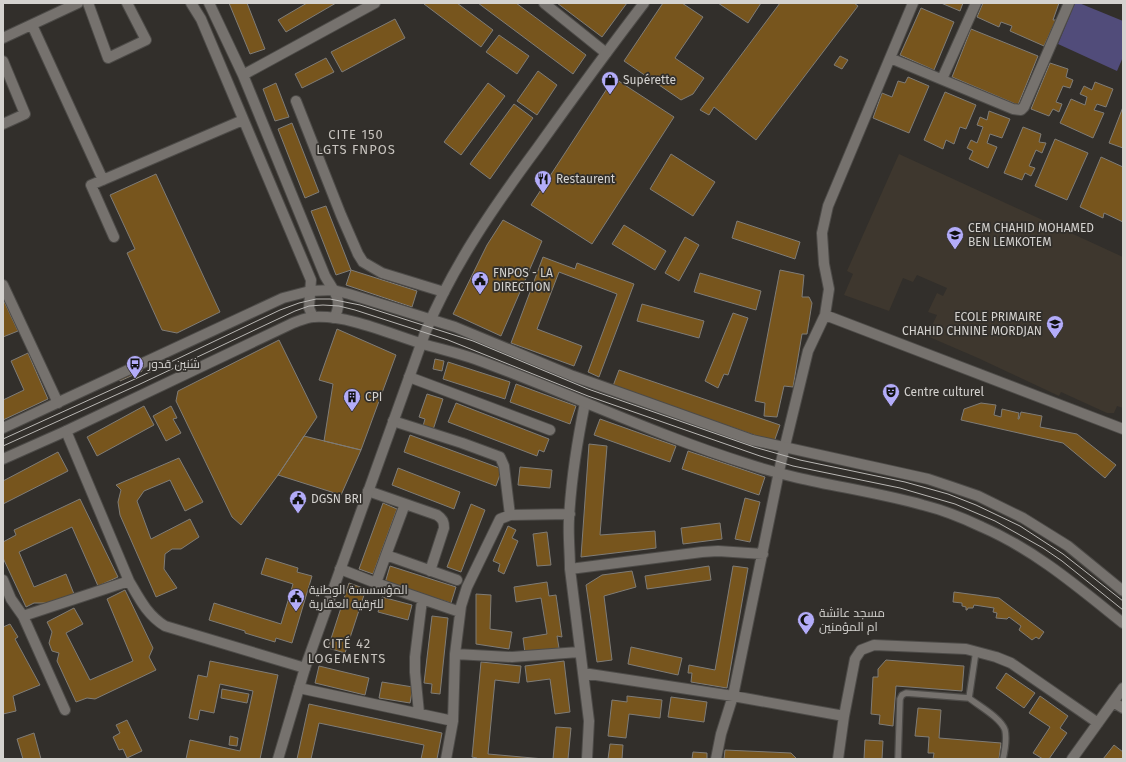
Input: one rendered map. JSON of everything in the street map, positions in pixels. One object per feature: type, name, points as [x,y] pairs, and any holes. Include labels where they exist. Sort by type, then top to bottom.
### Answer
[{"type":"street","points":[[3,38],[78,3]]},
{"type":"street","points":[[88,3],[108,58],[146,40],[127,3]]},
{"type":"street","points":[[191,3],[244,120],[311,280],[309,308],[313,317]]},
{"type":"street","points":[[209,3],[243,75],[325,276],[339,300],[339,306],[334,318]]},
{"type":"street","points":[[243,75],[374,3]]},
{"type":"street","points":[[544,3],[606,53]]},
{"type":"street","points":[[278,759],[305,668],[340,568],[409,377],[431,319],[444,292],[500,199],[644,3]]},
{"type":"street","points":[[716,759],[721,734],[734,696],[785,448],[808,351],[825,315],[828,289],[822,247],[824,219],[828,206],[913,3]]},
{"type":"street","points":[[942,79],[976,3]]},
{"type":"street","points":[[890,58],[1013,109],[1021,110],[1024,107],[1069,3]]},
{"type":"street","points":[[32,25],[103,180]]},
{"type":"street","points":[[3,61],[25,114],[3,124]]},
{"type":"street","points":[[296,101],[341,216],[363,262],[382,273],[444,292]]},
{"type":"street","points":[[114,237],[91,185],[244,120]]},
{"type":"street","points":[[3,285],[58,403]]},
{"type":"street","points":[[3,428],[283,298],[310,291],[333,290],[455,327],[573,376],[752,440],[928,479],[978,496],[1023,518],[1068,546],[1123,590]]},
{"type":"street","points":[[825,315],[1123,429]]},
{"type":"street","points":[[3,459],[66,431],[293,323],[313,317],[345,319],[422,344],[472,358],[681,440],[748,464],[780,473],[923,504],[951,514],[1010,540],[1056,569],[1123,623]]},
{"type":"street","points":[[409,377],[550,430]]},
{"type":"street","points":[[585,403],[575,461],[570,514],[570,569],[579,652],[589,721],[587,759]]},
{"type":"street","points":[[393,421],[500,457],[504,466],[510,515]]},
{"type":"street","points":[[66,431],[129,581],[147,611],[157,621],[164,626],[305,668]]},
{"type":"street","points":[[368,491],[437,515],[443,521],[443,532],[430,571]]},
{"type":"street","points":[[376,583],[405,504]]},
{"type":"street","points":[[446,759],[453,720],[455,654],[460,612],[467,587],[500,519],[510,515],[570,514]]},
{"type":"street","points":[[570,569],[702,552],[725,551],[763,554]]},
{"type":"street","points":[[386,555],[457,580]]},
{"type":"street","points":[[340,568],[422,600],[460,612]]},
{"type":"street","points":[[3,580],[7,601],[24,616],[65,710]]},
{"type":"street","points":[[24,616],[129,581]]},
{"type":"street","points":[[419,713],[415,656],[422,600]]},
{"type":"street","points":[[838,759],[844,716],[855,659],[861,650],[874,645],[943,647],[976,651],[1011,662],[1098,723]]},
{"type":"street","points":[[455,654],[512,657],[579,652]]},
{"type":"street","points":[[583,673],[734,696],[844,716]]},
{"type":"street","points":[[299,688],[453,720]]},
{"type":"street","points":[[1072,759],[1123,688]]},
{"type":"street","points":[[1113,702],[1123,708]]},
{"type":"lane","points":[[969,698],[976,651]]},
{"type":"lane","points":[[898,759],[900,699],[902,695],[906,693],[969,698],[999,721],[1006,738],[1003,759]]},
{"type":"shaded area","points":[[1075,3],[1079,3],[1123,21],[1123,57],[1117,71],[1058,44]]},
{"type":"shaded area","points":[[899,154],[1123,257],[1123,408],[1117,406],[1114,413],[1107,413],[1061,392],[1059,396],[927,336],[937,315],[928,312],[937,293],[943,296],[947,288],[917,275],[913,282],[903,278],[889,311],[844,295],[853,274],[847,271]]},
{"type":"building","points":[[229,3],[247,3],[265,49],[250,54]]},
{"type":"building","points":[[307,3],[336,3],[286,32],[278,20]]},
{"type":"building","points":[[457,3],[493,30],[481,47],[424,4]]},
{"type":"building","points":[[478,3],[516,3],[586,55],[573,74]]},
{"type":"building","points":[[557,3],[627,3],[602,37]]},
{"type":"building","points":[[663,3],[682,3],[703,17],[675,58],[704,78],[693,94],[681,100],[624,61]]},
{"type":"building","points":[[718,3],[761,3],[748,23]]},
{"type":"building","points":[[780,3],[854,3],[858,6],[756,140],[714,107],[709,115],[700,110]]},
{"type":"building","points":[[941,3],[963,3],[960,11]]},
{"type":"building","points":[[983,3],[1059,3],[1053,20],[1056,20],[1044,46],[1010,31],[1012,26],[1001,22],[999,27],[977,17]]},
{"type":"building","points":[[921,8],[954,22],[934,70],[900,55]]},
{"type":"building","points":[[395,19],[405,38],[342,72],[331,52]]},
{"type":"building","points":[[971,29],[1038,56],[1018,105],[952,77]]},
{"type":"building","points":[[499,35],[529,56],[517,74],[486,52]]},
{"type":"building","points":[[840,56],[848,60],[842,69],[834,65]]},
{"type":"building","points":[[326,58],[334,72],[302,88],[295,74]]},
{"type":"building","points":[[1050,63],[1068,69],[1066,77],[1073,80],[1070,88],[1063,86],[1056,102],[1062,104],[1059,112],[1053,109],[1049,116],[1031,109]]},
{"type":"building","points":[[538,71],[557,85],[537,115],[517,101]]},
{"type":"building","points":[[908,77],[929,86],[909,133],[873,118],[882,93],[892,97],[898,81],[905,83]]},
{"type":"building","points":[[614,78],[674,117],[592,244],[531,205]]},
{"type":"building","points":[[1095,82],[1113,89],[1106,107],[1097,104],[1094,110],[1104,113],[1093,138],[1060,123],[1071,99],[1085,105],[1087,97],[1080,94],[1084,86],[1092,90]]},
{"type":"building","points":[[276,83],[289,117],[275,121],[263,89]]},
{"type":"building","points":[[488,83],[505,96],[461,155],[444,142]]},
{"type":"building","points":[[945,92],[976,105],[966,129],[960,127],[954,144],[946,140],[943,149],[924,140]]},
{"type":"building","points":[[514,104],[533,118],[490,179],[470,164]]},
{"type":"building","points":[[1123,107],[1123,148],[1109,143]]},
{"type":"building","points":[[989,111],[1010,119],[1002,138],[990,134],[987,143],[997,147],[988,168],[969,159],[973,151],[967,148],[971,140],[977,143],[983,127],[977,125],[980,117],[987,120]]},
{"type":"building","points":[[292,123],[319,192],[305,198],[278,129]]},
{"type":"building","points":[[1023,127],[1041,134],[1039,142],[1046,143],[1042,153],[1036,150],[1029,166],[1035,168],[1031,176],[1025,173],[1022,180],[1004,173]]},
{"type":"building","points":[[1055,139],[1088,153],[1067,200],[1035,186]]},
{"type":"building","points":[[671,154],[715,182],[693,216],[650,189]]},
{"type":"building","points":[[1101,157],[1123,167],[1123,222],[1104,213],[1103,218],[1080,207]]},
{"type":"building","points":[[156,174],[220,312],[177,333],[162,330],[127,253],[135,249],[110,195]]},
{"type":"building","points":[[326,206],[351,270],[336,275],[311,211]]},
{"type":"building","points":[[503,220],[542,241],[501,336],[453,314],[487,245]]},
{"type":"building","points":[[737,221],[800,242],[795,259],[732,238]]},
{"type":"building","points":[[624,225],[666,251],[655,270],[612,244]]},
{"type":"building","points":[[685,237],[699,245],[679,281],[665,273]]},
{"type":"building","points":[[543,257],[575,269],[577,263],[634,284],[599,377],[588,372],[617,294],[559,272],[537,329],[582,346],[574,366],[511,343]]},
{"type":"building","points":[[351,270],[417,291],[412,307],[346,285]]},
{"type":"building","points":[[780,270],[804,275],[802,297],[809,297],[812,303],[807,334],[802,334],[793,387],[784,386],[777,417],[764,416],[765,403],[755,401]]},
{"type":"building","points":[[700,273],[761,291],[756,310],[694,292]]},
{"type":"building","points":[[3,299],[18,331],[3,337]]},
{"type":"building","points":[[642,304],[704,321],[699,338],[637,321]]},
{"type":"building","points":[[733,313],[748,318],[728,375],[724,374],[718,388],[705,381]]},
{"type":"building","name":"CPI","points":[[337,329],[396,355],[361,450],[324,441],[333,384],[319,380]]},
{"type":"building","points":[[279,340],[317,417],[278,475],[241,525],[232,517],[176,401],[178,391]]},
{"type":"building","points":[[28,353],[48,399],[3,420],[3,400],[24,390],[11,361]]},
{"type":"building","points":[[435,359],[444,361],[442,371],[433,369]]},
{"type":"building","points":[[448,362],[510,382],[505,399],[443,379]]},
{"type":"building","points":[[142,369],[142,371],[120,381],[119,379]]},
{"type":"building","points":[[619,370],[780,425],[774,442],[613,386]]},
{"type":"building","points":[[516,384],[576,406],[570,424],[510,402]]},
{"type":"building","points":[[427,394],[443,399],[433,430],[423,426],[425,419],[419,417]]},
{"type":"building","points":[[456,403],[549,439],[544,452],[539,450],[537,456],[448,422]]},
{"type":"building","points":[[981,403],[996,405],[994,415],[1001,417],[1002,409],[1019,413],[1018,419],[1021,412],[1042,416],[1040,427],[1077,434],[1116,465],[1105,478],[1063,443],[961,420],[964,409]]},
{"type":"building","points":[[144,406],[154,425],[97,456],[87,437]]},
{"type":"building","points":[[171,406],[177,418],[173,419],[181,433],[166,441],[153,416]]},
{"type":"building","points":[[600,419],[676,446],[670,462],[594,435]]},
{"type":"building","points":[[410,435],[502,469],[496,486],[404,452]]},
{"type":"building","points":[[304,436],[361,450],[341,495],[278,475]]},
{"type":"building","points":[[589,444],[607,446],[600,535],[655,531],[656,548],[581,557]]},
{"type":"building","points":[[688,451],[765,477],[759,495],[682,469]]},
{"type":"building","points":[[58,452],[68,471],[3,504],[3,481]]},
{"type":"building","points":[[179,458],[203,502],[185,511],[170,480],[144,491],[137,501],[151,539],[190,519],[199,537],[181,549],[172,549],[165,554],[164,569],[177,588],[156,597],[120,515],[118,502],[121,490],[116,485]]},
{"type":"building","points":[[520,467],[552,470],[550,488],[518,485]]},
{"type":"building","points":[[398,468],[460,492],[454,509],[392,485]]},
{"type":"building","points":[[745,498],[760,502],[750,542],[735,539]]},
{"type":"building","points":[[80,499],[118,577],[98,586],[72,527],[19,552],[34,587],[66,574],[74,594],[53,603],[34,603],[26,607],[3,558],[3,542],[16,535],[14,530]]},
{"type":"building","points":[[383,503],[397,509],[373,574],[359,569]]},
{"type":"building","points":[[471,504],[485,510],[461,572],[447,567]]},
{"type":"building","points":[[720,523],[722,539],[683,544],[681,528]]},
{"type":"building","points":[[508,526],[516,530],[512,538],[518,541],[504,574],[498,571],[500,564],[493,561]]},
{"type":"building","points":[[547,532],[551,565],[537,566],[533,534]]},
{"type":"building","points":[[266,558],[298,568],[297,572],[312,576],[292,643],[276,638],[275,642],[209,620],[214,603],[281,624],[293,584],[261,574]]},
{"type":"building","points":[[390,566],[456,587],[451,603],[385,583]]},
{"type":"building","points":[[709,566],[711,580],[647,589],[645,576]]},
{"type":"building","points":[[733,566],[748,568],[727,688],[691,682],[692,673],[688,673],[689,665],[715,670]]},
{"type":"building","points":[[632,571],[636,587],[604,596],[612,660],[597,662],[586,585],[602,575]]},
{"type":"building","points":[[547,582],[549,596],[556,595],[562,637],[557,636],[559,648],[525,653],[523,638],[547,634],[541,598],[516,602],[514,587]]},
{"type":"building","points":[[349,583],[366,589],[345,653],[328,648]]},
{"type":"building","points":[[125,590],[153,648],[149,657],[156,670],[95,699],[87,698],[76,702],[57,661],[59,653],[52,651],[49,643],[52,632],[47,622],[74,608],[83,624],[66,633],[90,680],[133,661],[107,599]]},
{"type":"building","points":[[954,592],[999,598],[1044,632],[1039,639],[1036,637],[1032,640],[1019,630],[1021,626],[1009,617],[1007,619],[996,618],[997,613],[993,612],[994,608],[974,605],[973,608],[968,608],[966,610],[966,607],[962,606],[962,603],[953,602]]},
{"type":"building","points":[[476,594],[491,595],[490,629],[512,632],[509,649],[476,644]]},
{"type":"building","points":[[382,597],[412,605],[408,620],[378,612]]},
{"type":"building","points":[[432,616],[448,618],[440,694],[431,693],[432,684],[424,683]]},
{"type":"building","points":[[10,624],[18,637],[15,639],[40,685],[13,696],[16,711],[3,714],[3,627]]},
{"type":"building","points":[[631,647],[682,658],[678,675],[628,664]]},
{"type":"building","points":[[886,660],[964,666],[962,691],[896,686],[893,726],[879,724],[880,715],[871,714],[873,677],[878,677],[878,669]]},
{"type":"building","points":[[210,661],[278,675],[260,759],[186,759],[190,740],[240,751],[253,691],[220,684],[214,713],[200,710],[198,720],[189,718],[198,675],[207,677]]},
{"type":"building","points":[[564,661],[570,712],[555,714],[550,679],[527,682],[525,666]]},
{"type":"building","points":[[481,662],[521,666],[519,683],[495,680],[488,754],[544,759],[477,759],[472,757]]},
{"type":"building","points":[[319,666],[369,678],[365,695],[315,683]]},
{"type":"building","points":[[1006,673],[1035,693],[1024,708],[996,688]]},
{"type":"building","points":[[382,682],[413,687],[410,703],[379,698]]},
{"type":"building","points":[[222,689],[249,694],[247,703],[221,698]]},
{"type":"building","points":[[627,696],[662,700],[660,718],[629,714],[626,738],[608,736],[612,700],[627,702]]},
{"type":"building","points":[[1040,696],[1068,716],[1060,728],[1067,733],[1049,759],[1043,759],[1033,753],[1050,727],[1029,713]]},
{"type":"building","points":[[671,697],[707,702],[704,722],[668,717]]},
{"type":"building","points":[[309,704],[442,733],[437,759],[421,759],[424,745],[319,723],[311,759],[297,759]]},
{"type":"building","points":[[918,708],[941,710],[939,738],[1001,743],[999,759],[933,759],[934,753],[928,753],[929,737],[915,736]]},
{"type":"building","points":[[127,720],[142,751],[127,758],[123,749],[119,750],[113,737],[120,733],[116,725]]},
{"type":"building","points":[[556,727],[571,728],[568,759],[553,759]]},
{"type":"building","points":[[34,733],[41,759],[23,759],[17,739]]},
{"type":"building","points":[[230,736],[238,738],[237,746],[229,745]]},
{"type":"building","points":[[865,740],[883,741],[882,759],[864,759]]},
{"type":"building","points":[[610,744],[623,745],[622,759],[608,759]]},
{"type":"building","points":[[1114,745],[1123,752],[1123,759],[1103,759]]},
{"type":"building","points":[[725,750],[791,753],[797,759],[724,759]]},
{"type":"building","points":[[693,752],[707,753],[707,759],[692,759]]},
{"type":"tram line","points":[[3,439],[135,379],[280,310],[316,299],[330,299],[360,305],[473,341],[588,389],[754,447],[800,460],[905,482],[948,494],[976,505],[1020,526],[1063,554],[1123,601]]},
{"type":"tram line","points":[[3,446],[138,385],[295,311],[309,306],[339,306],[448,340],[588,396],[760,456],[793,466],[900,488],[955,504],[995,521],[1043,548],[1062,561],[1123,610]]},
{"type":"place","name":"Supérette","points":[[610,95]]},
{"type":"place","name":"Restaurent","points":[[543,194]]},
{"type":"place","name":"CEM CHAHID MOHAMED BEN LEMKOTEM","points":[[955,250]]},
{"type":"place","name":"FNPOS - LA DIRECTION","points":[[480,295]]},
{"type":"place","name":"ECOLE PRIMAIRE CHAHID CHNINE MORDJAN","points":[[1055,339]]},
{"type":"place","name":"شنين قدور","points":[[135,379]]},
{"type":"place","name":"Centre culturel","points":[[891,407]]},
{"type":"place","name":"CPI","points":[[352,412]]},
{"type":"place","name":"DGSN BRI","points":[[298,514]]},
{"type":"place","name":"المؤسسسة الوطنية للترقية العقارية","points":[[296,612]]},
{"type":"place","name":"مسجد عائشة ام المؤمنين","points":[[806,635]]},
{"type":"district","name":"CITE 150 LGTS FNPOS","points":[[356,142]]},
{"type":"district","name":"CITÉ 42 LOGEMENTS","points":[[347,650]]}]
